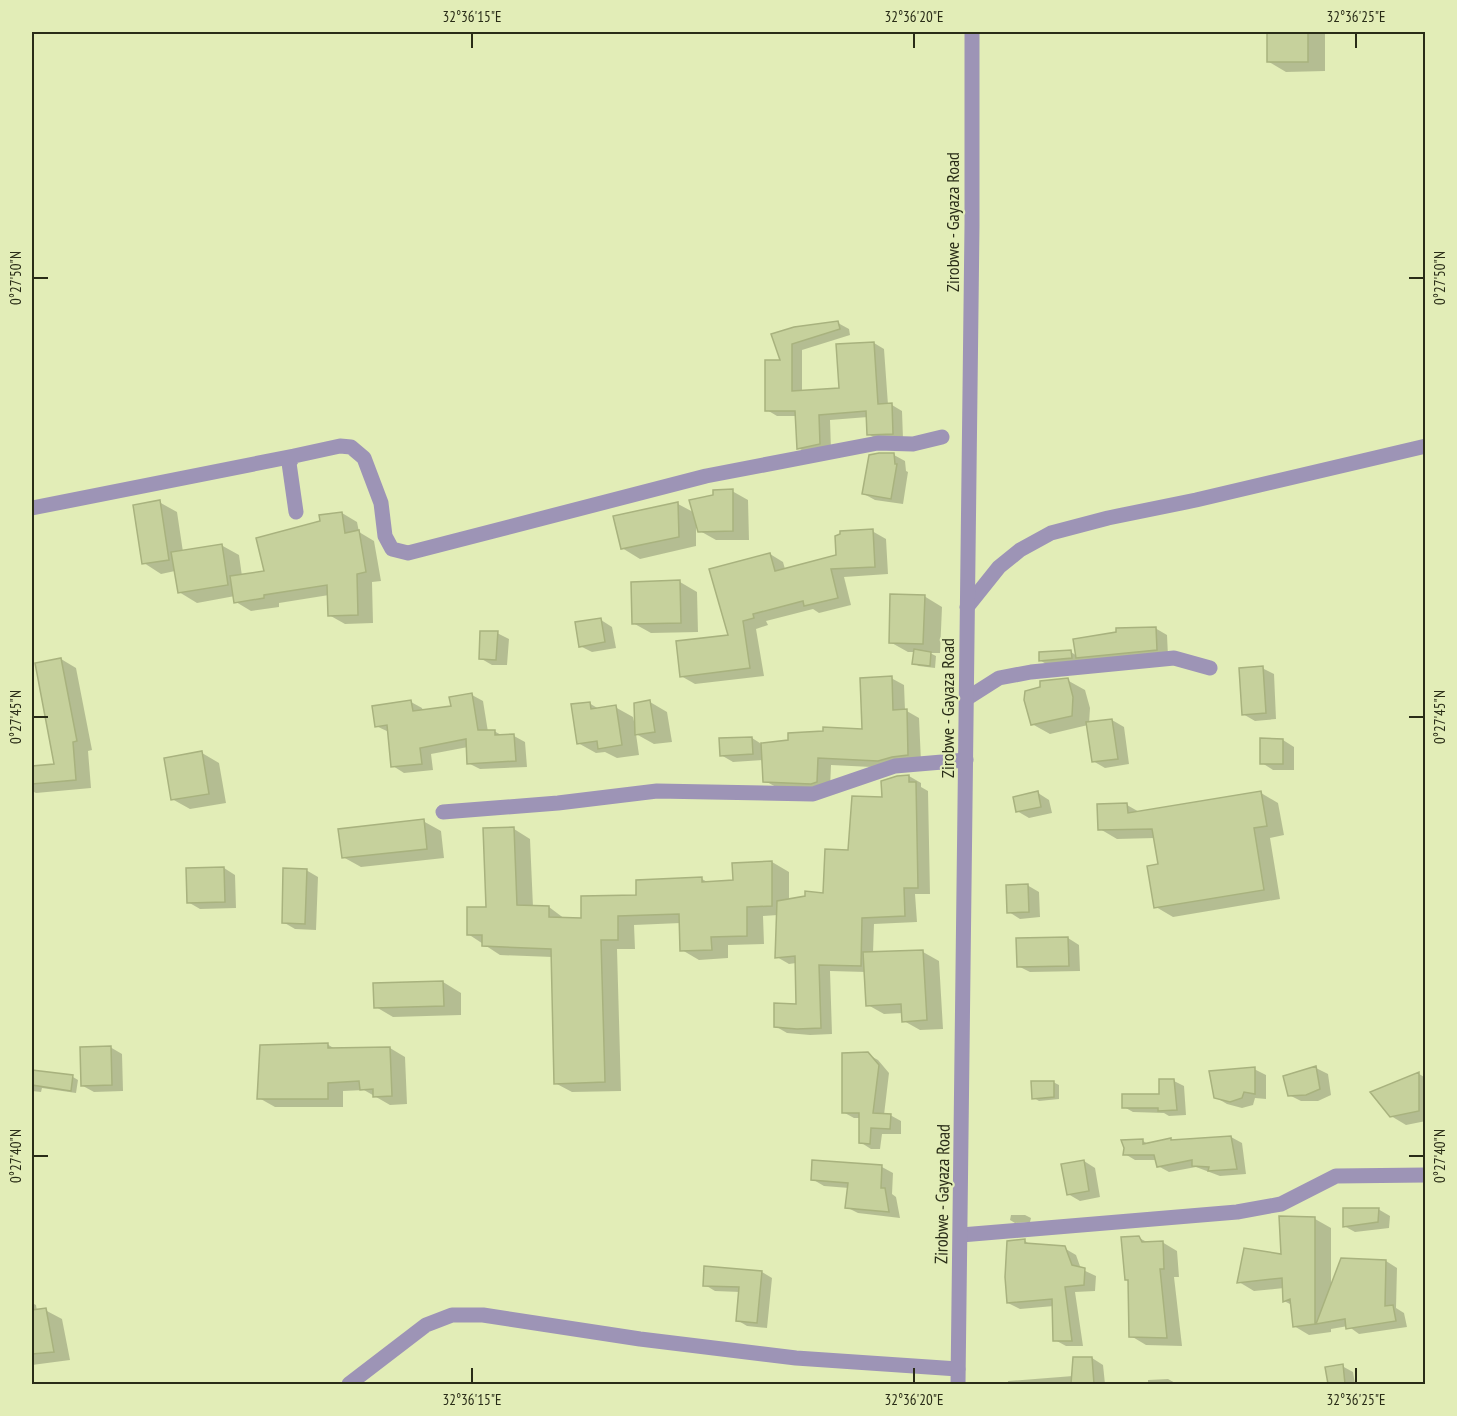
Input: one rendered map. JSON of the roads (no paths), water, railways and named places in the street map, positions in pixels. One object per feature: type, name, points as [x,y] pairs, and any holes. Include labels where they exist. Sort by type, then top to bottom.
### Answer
[{"type":"street","name":"Zirobwe - Gayaza Road","points":[[958,1377],[972,225],[972,32]]},
{"type":"street","points":[[32,508],[340,446],[351,447],[364,458],[381,503],[386,536],[392,549],[408,553],[706,476],[878,442],[913,444],[942,436]]},
{"type":"street","points":[[967,607],[999,567],[1020,550],[1051,533],[1425,446]]},
{"type":"street","points":[[294,456],[289,463],[296,512]]},
{"type":"street","points":[[966,699],[999,678],[1031,672],[1174,658],[1210,668]]},
{"type":"street","points":[[443,812],[558,803],[657,791],[813,794],[895,766],[966,760]]},
{"type":"street","points":[[961,1235],[1237,1212],[1281,1204],[1336,1176],[1425,1175]]},
{"type":"street","points":[[349,1384],[426,1325],[452,1314],[483,1314],[640,1339],[958,1377]]}]
